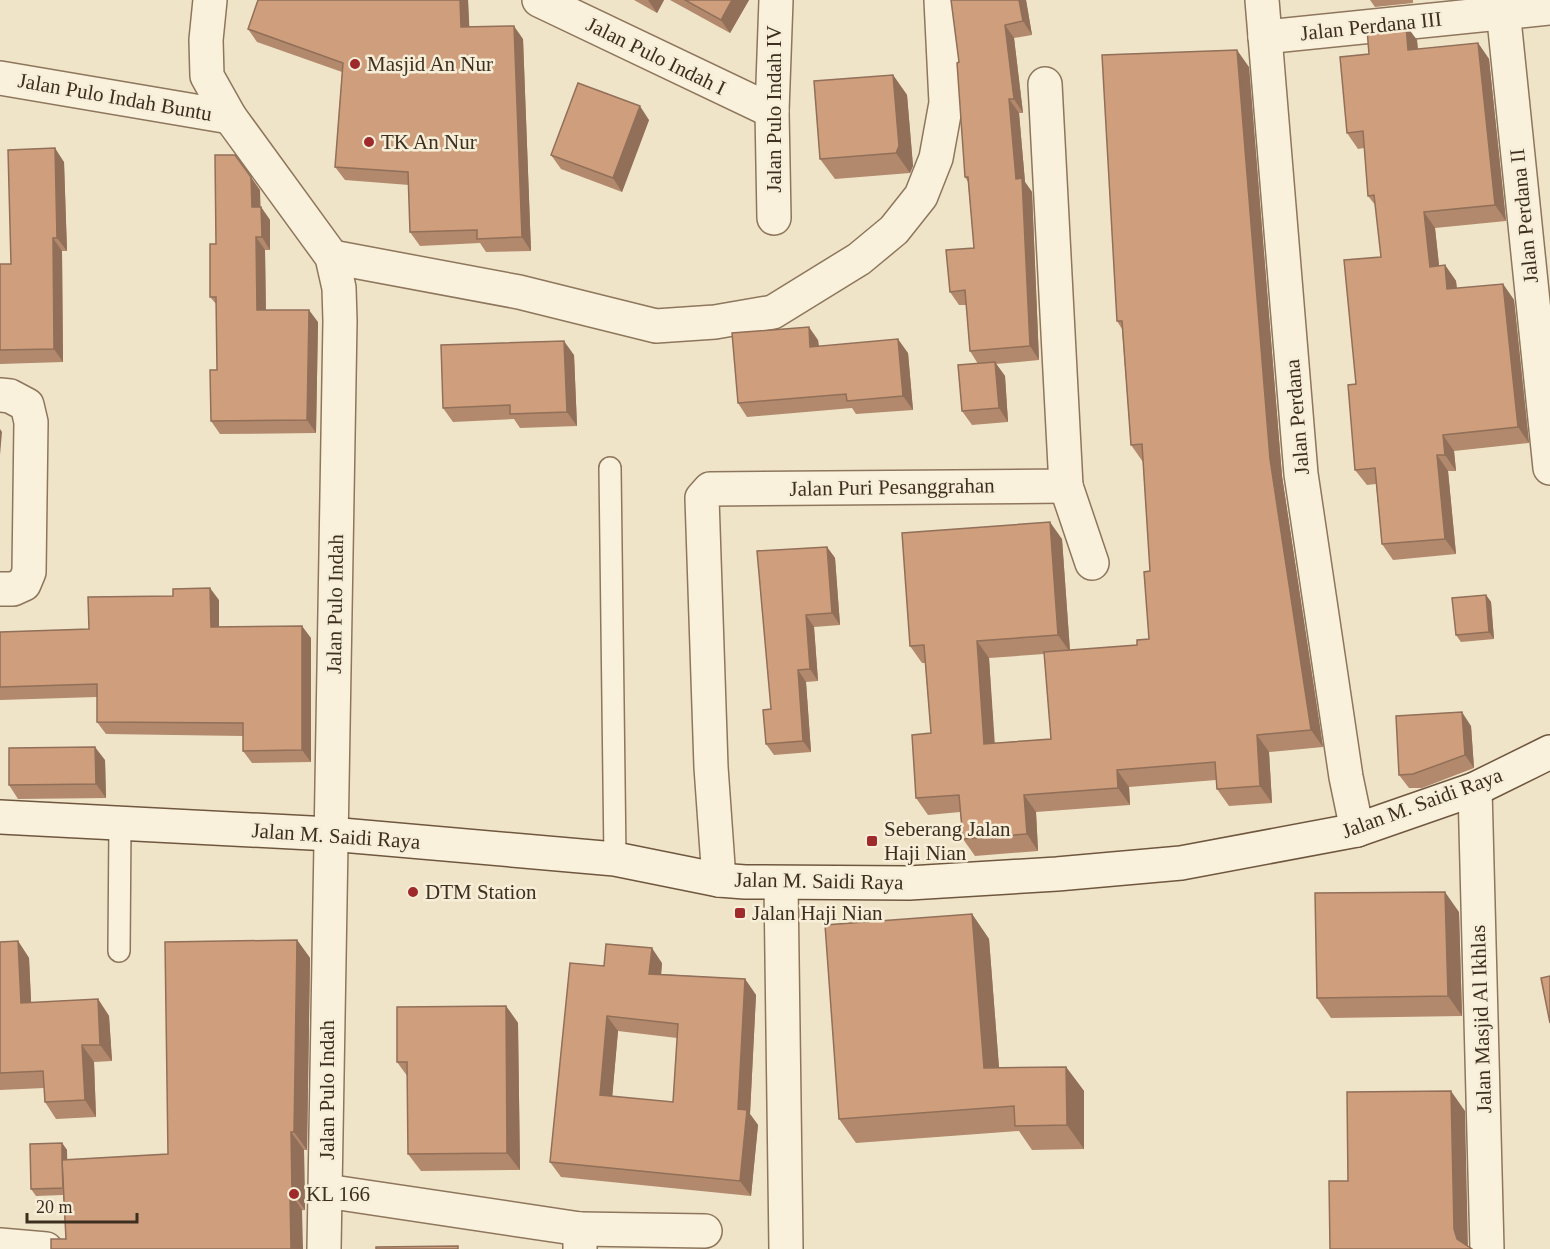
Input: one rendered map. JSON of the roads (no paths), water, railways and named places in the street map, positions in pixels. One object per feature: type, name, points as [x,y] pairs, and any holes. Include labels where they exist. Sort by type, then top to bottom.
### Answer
[{"type":"street","name":"Jalan Pulo Indah","points":[[210,0],[206,40],[207,76],[230,117],[332,257],[339,288],[324,1249]]},
{"type":"street","name":"Jalan Pulo Indah I","points":[[539,0],[772,111]]},
{"type":"street","name":"Jalan Pulo Indah IV","points":[[774,218],[772,111],[776,0]]},
{"type":"street","points":[[332,257],[519,292],[656,326],[715,322],[773,312],[859,259],[894,230],[921,196],[936,158],[946,103],[942,0]]},
{"type":"street","name":"Jalan Perdana","points":[[1262,0],[1301,474],[1346,777],[1358,830]]},
{"type":"street","name":"Jalan Perdana III","points":[[1265,37],[1502,6],[1550,9]]},
{"type":"street","name":"Jalan Perdana II","points":[[1502,6],[1550,468]]},
{"type":"street","name":"Jalan Pulo Indah Buntu","points":[[0,78],[230,117]]},
{"type":"street","points":[[1045,84],[1066,486],[1092,563]]},
{"type":"street","points":[[0,395],[10,396],[27,405],[31,422],[29,572],[24,584],[13,589],[0,589]]},
{"type":"street","name":"Jalan Puri Pesanggrahan","points":[[719,879],[711,766],[702,498],[706,492],[710,489],[1066,486]]},
{"type":"street","name":"Jalan M. Saidi Raya","points":[[0,818],[330,834],[615,859],[719,879],[781,884],[909,883],[1068,873],[1181,862],[1358,830],[1475,789],[1550,752]]},
{"type":"street","name":"Jalan Masjid Al Ikhlas","points":[[1475,789],[1487,1249]]},
{"type":"street","points":[[781,884],[786,1249]]},
{"type":"street","points":[[326,1191],[580,1239],[705,1231]]},
{"type":"street","points":[[0,1245],[46,1249]]},
{"type":"lane","points":[[610,468],[615,859]]},
{"type":"lane","points":[[119,951],[120,824]]},
{"type":"place","name":"Masjid An Nur","points":[[355,64]]},
{"type":"place","name":"TK An Nur","points":[[369,142]]},
{"type":"place","name":"Seberang Jalan Haji Nian","points":[[872,841]]},
{"type":"place","name":"DTM Station","points":[[413,892]]},
{"type":"place","name":"Jalan Haji Nian","points":[[740,913]]},
{"type":"place","name":"KL 166","points":[[294,1194]]}]
